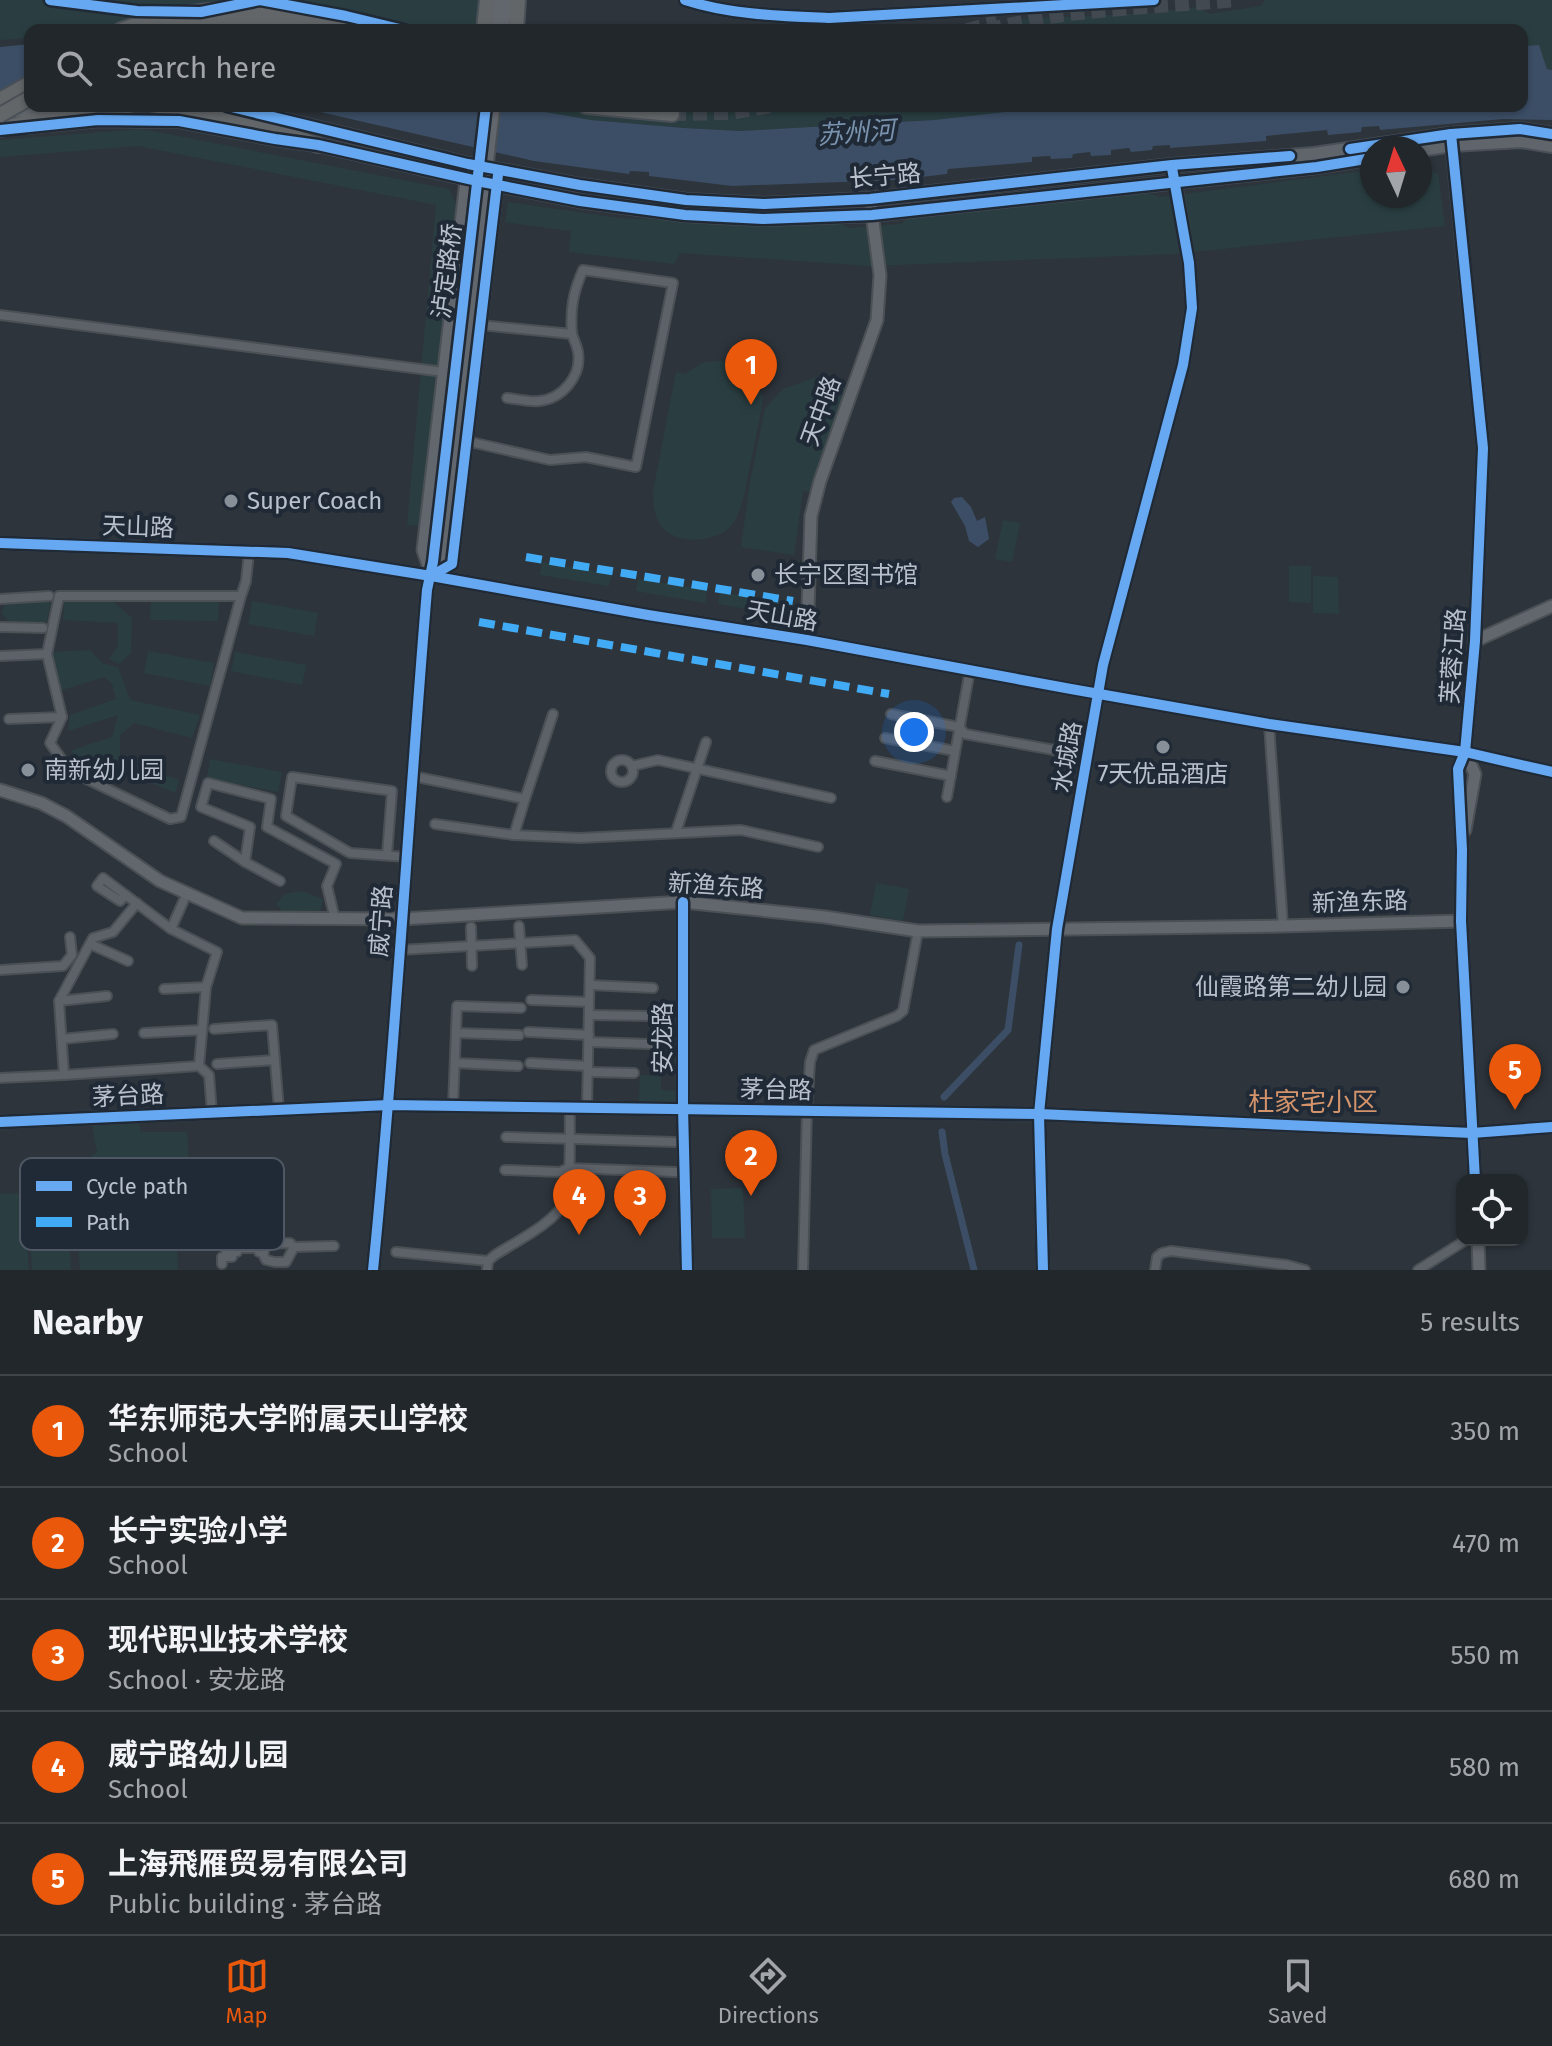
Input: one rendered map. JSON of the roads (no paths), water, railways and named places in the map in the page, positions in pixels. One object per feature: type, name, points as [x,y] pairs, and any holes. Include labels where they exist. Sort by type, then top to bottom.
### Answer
[{"type":"highway","points":[[485,24],[487,0]]},
{"type":"highway","points":[[516,24],[518,0]]},
{"type":"highway","points":[[136,24],[162,14],[216,6],[264,8],[302,24]]},
{"type":"highway","points":[[180,24],[217,19],[294,24]]},
{"type":"highway","points":[[0,100],[24,86]]},
{"type":"highway","points":[[0,111],[24,101]]},
{"type":"highway","points":[[0,111],[24,105]]},
{"type":"highway","points":[[0,130],[68,112]]},
{"type":"highway","points":[[230,112],[318,145]]},
{"type":"highway","points":[[650,112],[672,114]]},
{"type":"main road","points":[[0,111],[24,109]]},
{"type":"main road","name":"长宁路","points":[[232,112],[468,164],[580,185],[686,200],[764,204],[870,199],[1172,165],[1314,154],[1520,129],[1552,134]]},
{"type":"main road","name":"长宁路","points":[[0,130],[98,120],[179,121],[318,145],[580,201],[685,215],[763,219],[872,215],[1360,160]]},
{"type":"main road","name":"长宁路","points":[[1432,146],[1451,139],[1521,141],[1552,146]]},
{"type":"street","points":[[497,24],[499,0]]},
{"type":"street","points":[[504,24],[507,0]]},
{"type":"street","points":[[685,0],[736,12],[829,18],[1152,0]]},
{"type":"street","name":"泸定路桥","points":[[456,440],[485,112]]},
{"type":"street","name":"泸定路桥","points":[[456,440],[493,112]]},
{"type":"street","name":"芙蓉江路","points":[[1451,139],[1483,448],[1475,641],[1465,752],[1475,774],[1462,850],[1461,921],[1475,1174]]},
{"type":"street","name":"威宁路","points":[[431,576],[423,550],[468,164]]},
{"type":"street","name":"水城路","points":[[1043,1270],[1039,1114],[1057,929],[1103,665],[1183,365],[1192,308],[1189,263],[1172,165]]},
{"type":"street","name":"威宁路","points":[[373,1270],[389,1105],[427,590],[431,576],[442,562],[456,440],[480,325],[499,169]]},
{"type":"street","name":"天中路","points":[[807,640],[811,516],[820,481],[877,320],[880,275],[870,199]]},
{"type":"street","points":[[456,440],[550,460],[586,457],[636,467],[673,283],[583,270],[574,291],[570,315],[578,353],[578,367],[570,384],[557,396],[538,401],[507,398]]},
{"type":"street","points":[[0,315],[444,372]]},
{"type":"street","points":[[480,325],[572,334]]},
{"type":"street","name":"天山路","points":[[0,543],[288,553],[807,640],[1269,724],[1465,752],[1552,772]]},
{"type":"street","points":[[241,596],[59,596],[47,654],[62,717],[50,743],[70,771],[170,819],[181,817],[246,581],[249,552]]},
{"type":"street","points":[[0,599],[49,596]]},
{"type":"street","points":[[1475,641],[1552,606]]},
{"type":"street","points":[[0,627],[43,628]]},
{"type":"street","points":[[0,656],[47,654]]},
{"type":"street","points":[[947,797],[970,670]]},
{"type":"street","points":[[514,835],[553,714]]},
{"type":"street","points":[[891,714],[959,727],[965,734],[1060,751]]},
{"type":"street","points":[[9,719],[62,717]]},
{"type":"street","points":[[1269,724],[1283,926]]},
{"type":"street","points":[[885,738],[955,751]]},
{"type":"street","points":[[676,832],[706,742]]},
{"type":"street","points":[[632,766],[658,760],[831,798]]},
{"type":"street","points":[[875,761],[951,776]]},
{"type":"street","points":[[412,776],[525,799]]},
{"type":"street","points":[[387,855],[392,791],[292,777],[286,816],[350,853],[406,857]]},
{"type":"street","points":[[267,827],[271,799],[208,783],[201,807],[250,827],[267,827],[336,864],[327,886],[335,919]]},
{"type":"street","name":"新渔东路","points":[[0,790],[41,803],[66,816],[160,881],[242,918],[401,919],[683,902],[825,917],[918,931],[1461,921]]},
{"type":"street","points":[[435,824],[514,835],[580,838],[741,830],[818,847]]},
{"type":"street","points":[[245,862],[250,827]]},
{"type":"street","points":[[214,841],[280,881]]},
{"type":"street","points":[[171,929],[187,893]]},
{"type":"street","points":[[126,895],[171,929],[217,952],[206,987],[199,1066]]},
{"type":"street","name":"安龙路","points":[[683,902],[687,1270]]},
{"type":"street","points":[[64,1075],[59,1001],[93,938],[113,932],[137,903]]},
{"type":"street","points":[[519,926],[522,965]]},
{"type":"street","points":[[471,927],[472,966]]},
{"type":"street","points":[[803,1270],[807,1110],[810,1062],[814,1050],[903,1011],[918,931]]},
{"type":"street","points":[[0,970],[63,966],[72,955],[70,937]]},
{"type":"street","points":[[399,950],[575,940],[590,958],[587,1107]]},
{"type":"street","points":[[90,944],[128,961]]},
{"type":"street","points":[[590,985],[653,988]]},
{"type":"street","points":[[164,989],[206,987]]},
{"type":"street","points":[[59,1001],[107,996]]},
{"type":"street","points":[[531,1000],[589,1002]]},
{"type":"street","points":[[453,1106],[457,1006],[521,1008]]},
{"type":"street","points":[[589,1015],[653,1016]]},
{"type":"street","points":[[214,1029],[272,1025],[279,1110]]},
{"type":"street","points":[[144,1033],[202,1030]]},
{"type":"street","points":[[456,1033],[524,1034],[650,1044]]},
{"type":"street","points":[[62,1039],[113,1034]]},
{"type":"street","points":[[217,1064],[275,1060]]},
{"type":"street","points":[[455,1063],[518,1066]]},
{"type":"street","points":[[530,1063],[634,1073]]},
{"type":"street","points":[[0,1078],[199,1066],[209,1075],[212,1113]]},
{"type":"street","name":"茅台路","points":[[0,1122],[389,1105],[1039,1114],[1472,1133],[1552,1127]]},
{"type":"street","points":[[396,1252],[488,1266],[495,1255],[551,1219],[564,1203],[568,1190],[570,1107]]},
{"type":"street","points":[[506,1137],[675,1142]]},
{"type":"street","points":[[505,1170],[560,1172],[568,1168],[676,1172]]},
{"type":"street","points":[[284,1248],[334,1246]]},
{"type":"street","points":[[1418,1270],[1456,1246]]},
{"type":"street","points":[[1478,1246],[1479,1270]]},
{"type":"street","points":[[262,1250],[266,1260],[275,1266],[286,1262],[290,1248]]},
{"type":"street","points":[[222,1264],[222,1257],[232,1257],[235,1250]]},
{"type":"street","points":[[1155,1270],[1157,1257],[1171,1251],[1287,1265],[1305,1270]]},
{"type":"water","points":[[24,45],[24,94],[0,96],[0,47]]},
{"type":"water","name":"苏州河","points":[[1539,45],[1547,69],[1552,70],[1552,120],[1503,119],[1380,130],[1379,126],[1362,127],[1361,132],[1328,135],[1327,130],[1266,136],[1266,141],[1170,148],[1170,145],[1153,146],[1152,150],[1131,152],[1129,148],[1111,150],[1111,155],[1091,156],[1090,152],[1073,154],[1072,158],[1032,157],[1032,162],[948,169],[947,174],[896,180],[732,186],[649,176],[649,172],[630,171],[629,174],[534,161],[320,112],[545,112],[591,120],[740,131],[934,120],[1005,112],[1528,112],[1528,46]]},
{"type":"water","points":[[962,497],[977,521],[985,517],[989,539],[978,547],[969,541],[965,526],[951,502],[954,498]]},
{"type":"waterway","points":[[944,1097],[1008,1030],[1019,945]]},
{"type":"waterway","points":[[942,1132],[974,1270]]},
{"type":"tunnel","points":[[1015,24],[1080,13],[1236,0]]},
{"type":"tunnel","points":[[990,24],[997,22]]},
{"type":"tunnel","points":[[672,114],[736,112]]},
{"type":"place","name":"华东师范大学附属天山学校","points":[[751,405]]},
{"type":"place","name":"Super Coach","points":[[231,501]]},
{"type":"place","name":"长宁区图书馆","points":[[758,575]]},
{"type":"place","name":"7天优品酒店","points":[[1163,747]]},
{"type":"place","name":"南新幼儿园","points":[[28,770]]},
{"type":"place","name":"仙霞路第二幼儿园","points":[[1403,987]]},
{"type":"place","name":"上海飛雁贸易有限公司","points":[[1515,1110]]},
{"type":"place","name":"长宁实验小学","points":[[751,1196]]},
{"type":"place","name":"威宁路幼儿园","points":[[579,1235]]},
{"type":"place","name":"现代职业技术学校","points":[[640,1236]]},
{"type":"district","name":"杜家宅小区","points":[[1313,1102]]}]
